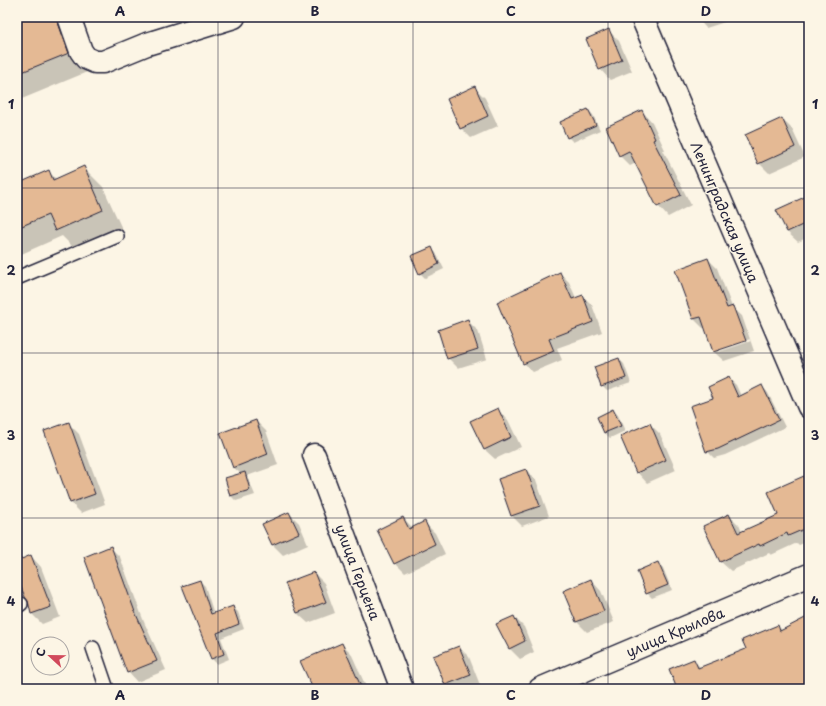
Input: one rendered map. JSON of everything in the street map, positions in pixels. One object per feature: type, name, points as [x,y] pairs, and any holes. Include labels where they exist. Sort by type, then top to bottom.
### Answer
[{"type":"street","points":[[69,17],[81,51],[86,58],[95,62],[103,62],[146,44],[234,17]]},
{"type":"street","name":"Ленинградская улица","points":[[642,17],[809,408]]},
{"type":"street","name":"улица Герцена","points":[[314,455],[402,689]]},
{"type":"street","name":"улица Крылова","points":[[540,689],[809,575]]},
{"type":"lane","points":[[17,278],[117,236]]},
{"type":"lane","points":[[92,648],[107,689]]},
{"type":"building","points":[[17,17],[56,17],[69,53],[17,74]]},
{"type":"building","points":[[609,29],[622,60],[599,70],[586,39]]},
{"type":"building","points":[[475,86],[488,116],[460,129],[447,99]]},
{"type":"building","points":[[588,109],[596,125],[567,138],[560,122]]},
{"type":"building","points":[[642,110],[655,139],[653,140],[681,195],[657,207],[629,151],[619,156],[606,127]]},
{"type":"building","points":[[782,118],[795,147],[758,164],[745,135]]},
{"type":"building","points":[[84,166],[103,210],[55,231],[48,215],[17,228],[17,184],[49,170],[53,180]]},
{"type":"building","points":[[809,195],[809,222],[787,232],[776,210]]},
{"type":"building","points":[[432,247],[439,264],[419,274],[411,256]]},
{"type":"building","points":[[708,258],[727,308],[733,306],[746,341],[713,352],[701,317],[693,319],[675,270]]},
{"type":"building","points":[[560,272],[572,299],[583,295],[593,322],[549,339],[554,351],[523,364],[497,302]]},
{"type":"building","points":[[468,319],[478,349],[447,359],[438,330]]},
{"type":"building","points":[[619,358],[626,378],[601,387],[594,367]]},
{"type":"building","points":[[729,377],[738,397],[762,385],[779,420],[718,449],[706,452],[690,406],[713,398],[708,387]]},
{"type":"building","points":[[498,408],[511,437],[484,450],[470,421]]},
{"type":"building","points":[[613,409],[621,426],[604,433],[597,417]]},
{"type":"building","points":[[256,420],[268,454],[233,468],[220,433]]},
{"type":"building","points":[[69,422],[95,494],[70,503],[44,431]]},
{"type":"building","points":[[650,423],[666,460],[636,473],[620,436]]},
{"type":"building","points":[[526,469],[540,506],[511,516],[498,479]]},
{"type":"building","points":[[245,472],[250,490],[230,496],[225,478]]},
{"type":"building","points":[[804,476],[809,488],[809,527],[788,536],[787,533],[760,546],[759,544],[720,562],[703,526],[729,514],[738,533],[778,515],[768,492]]},
{"type":"building","points":[[289,512],[299,533],[272,545],[262,524]]},
{"type":"building","points":[[403,517],[409,529],[425,521],[435,544],[394,564],[377,530]]},
{"type":"building","points":[[111,546],[135,612],[157,661],[127,673],[84,557]]},
{"type":"building","points":[[31,555],[51,607],[31,614],[28,601],[17,577],[17,561]]},
{"type":"building","points":[[658,562],[668,585],[646,594],[637,571]]},
{"type":"building","points":[[314,572],[326,602],[297,613],[285,583]]},
{"type":"building","points":[[591,579],[604,611],[576,622],[563,591]]},
{"type":"building","points":[[200,580],[211,614],[233,606],[239,624],[217,633],[224,654],[211,659],[182,586]]},
{"type":"building","points":[[514,616],[525,641],[509,649],[496,624]]},
{"type":"building","points":[[809,616],[809,689],[677,689],[669,669],[694,659],[698,668],[746,649],[742,640],[778,625],[780,631]]},
{"type":"building","points":[[342,643],[362,689],[313,689],[300,661]]},
{"type":"building","points":[[459,646],[471,675],[445,685],[433,656]]}]
